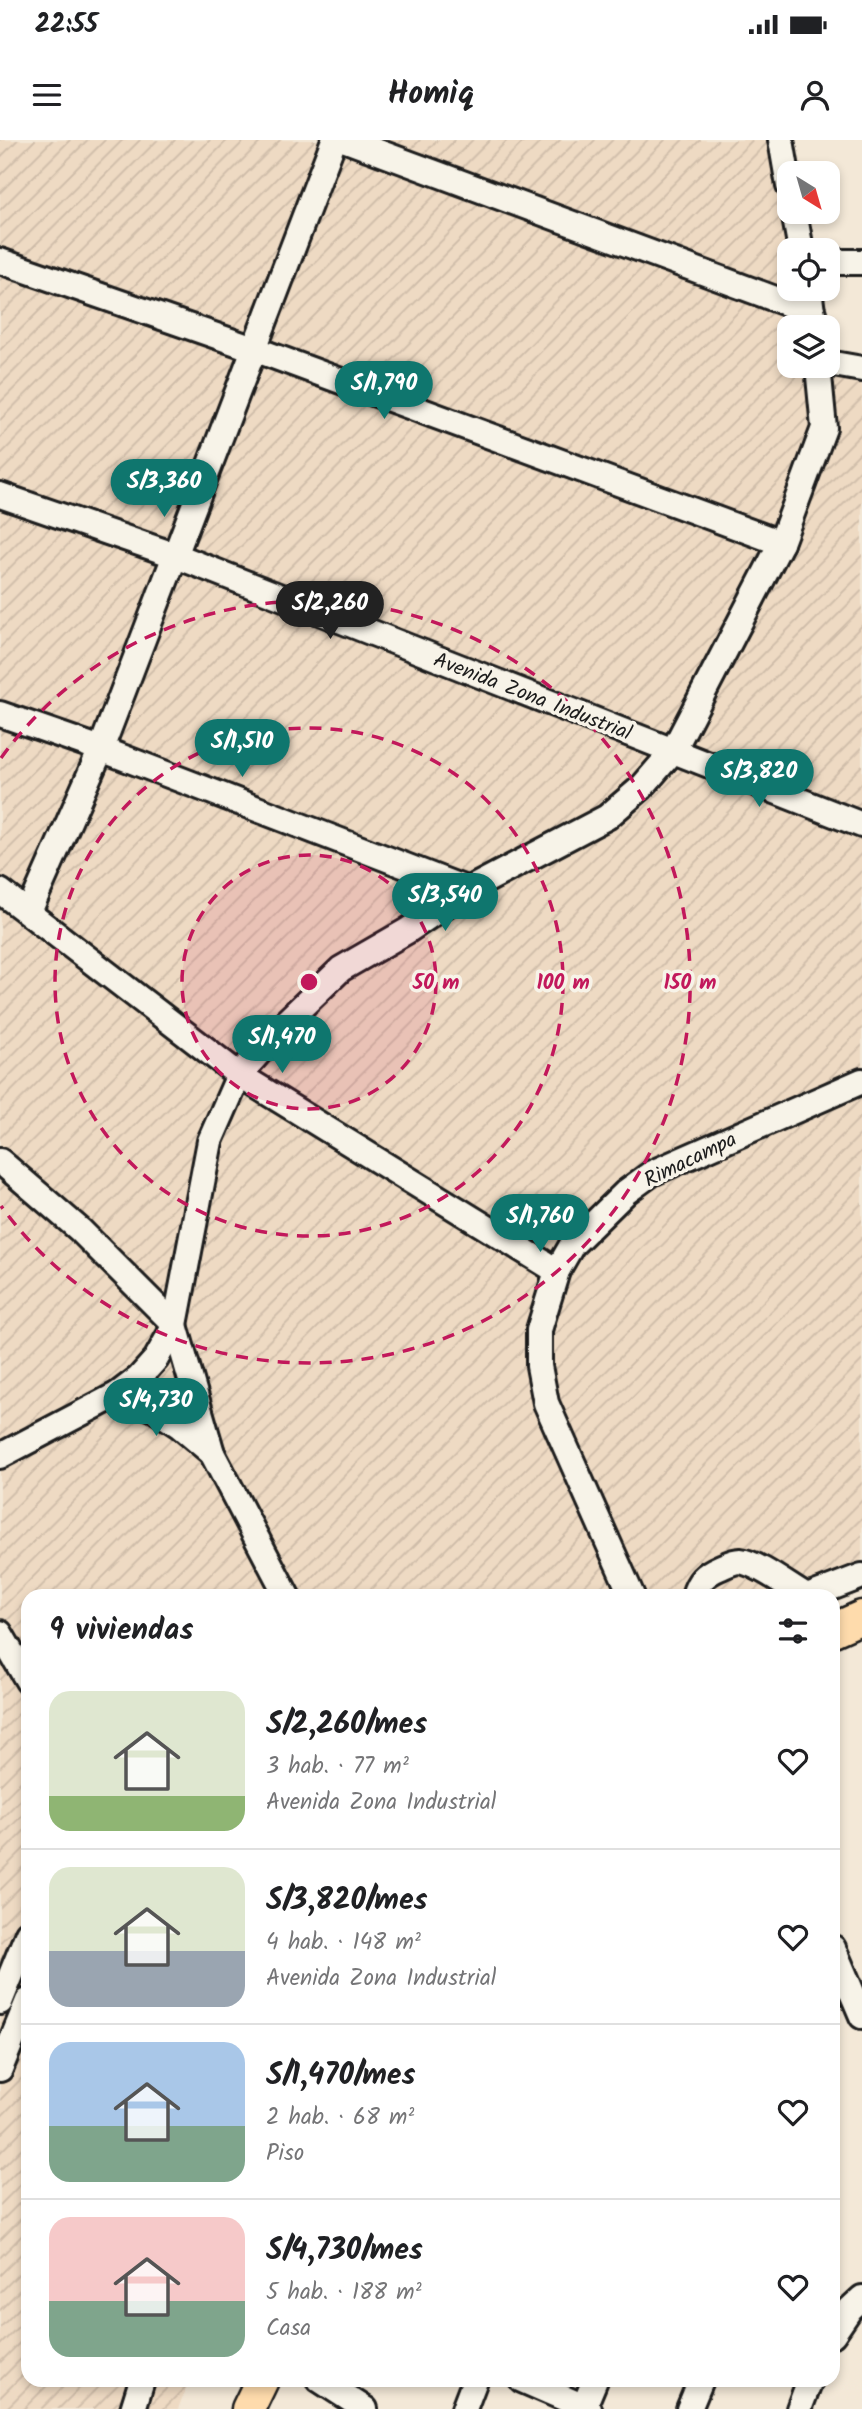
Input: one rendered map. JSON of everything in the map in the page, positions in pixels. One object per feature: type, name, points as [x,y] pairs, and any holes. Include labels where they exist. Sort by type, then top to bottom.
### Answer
[{"type":"main road","points":[[840,1627],[862,1618]]},
{"type":"main road","points":[[248,2409],[259,2387]]},
{"type":"street","points":[[29,912],[100,749],[334,140]]},
{"type":"street","points":[[346,140],[801,315]]},
{"type":"street","points":[[780,140],[784,161]]},
{"type":"street","points":[[0,261],[254,349],[781,543]]},
{"type":"street","points":[[840,262],[862,262]]},
{"type":"street","points":[[840,365],[862,369]]},
{"type":"street","points":[[0,1456],[118,1394],[139,1378],[156,1359],[175,1325],[210,1141],[239,1075],[288,1020],[341,969],[407,931],[468,890],[607,817],[642,787],[673,751],[781,543],[824,428],[819,378]]},
{"type":"street","name":"Avenida Zona Industrial","points":[[0,495],[174,555],[862,825]]},
{"type":"street","points":[[0,714],[100,749],[468,890]]},
{"type":"street","points":[[0,891],[239,1075],[557,1270]]},
{"type":"street","name":"Rimacampa","points":[[629,1589],[546,1403],[539,1366],[540,1330],[557,1270],[572,1245],[593,1223],[652,1172],[862,1081]]},
{"type":"street","points":[[0,1161],[80,1230],[175,1325],[212,1453],[283,1589]]},
{"type":"street","points":[[118,1394],[154,1409],[180,1426],[212,1453]]},
{"type":"street","points":[[696,1589],[698,1583],[709,1573],[740,1561],[795,1589]]},
{"type":"street","points":[[827,1589],[862,1576]]},
{"type":"street","points":[[0,1633],[21,1669]]},
{"type":"street","points":[[0,2002],[21,1950]]},
{"type":"street","points":[[840,1965],[862,2017]]},
{"type":"street","points":[[0,2069],[21,2018]]},
{"type":"street","points":[[840,2324],[862,2298]]},
{"type":"street","points":[[134,2409],[140,2387]]},
{"type":"street","points":[[331,2387],[365,2409]]},
{"type":"street","points":[[464,2409],[472,2387]]},
{"type":"street","points":[[538,2387],[585,2408],[592,2387]]},
{"type":"street","points":[[689,2409],[698,2387]]},
{"type":"street","points":[[799,2409],[807,2387]]},
{"type":"shaded area","points":[[0,140],[768,140],[777,194],[777,224],[782,224],[784,238],[777,238],[777,301],[793,301],[795,315],[777,315],[777,378],[840,378],[840,374],[848,381],[862,383],[862,1560],[803,1589],[21,1589],[21,2387],[186,2387],[178,2409],[0,2409]]}]
